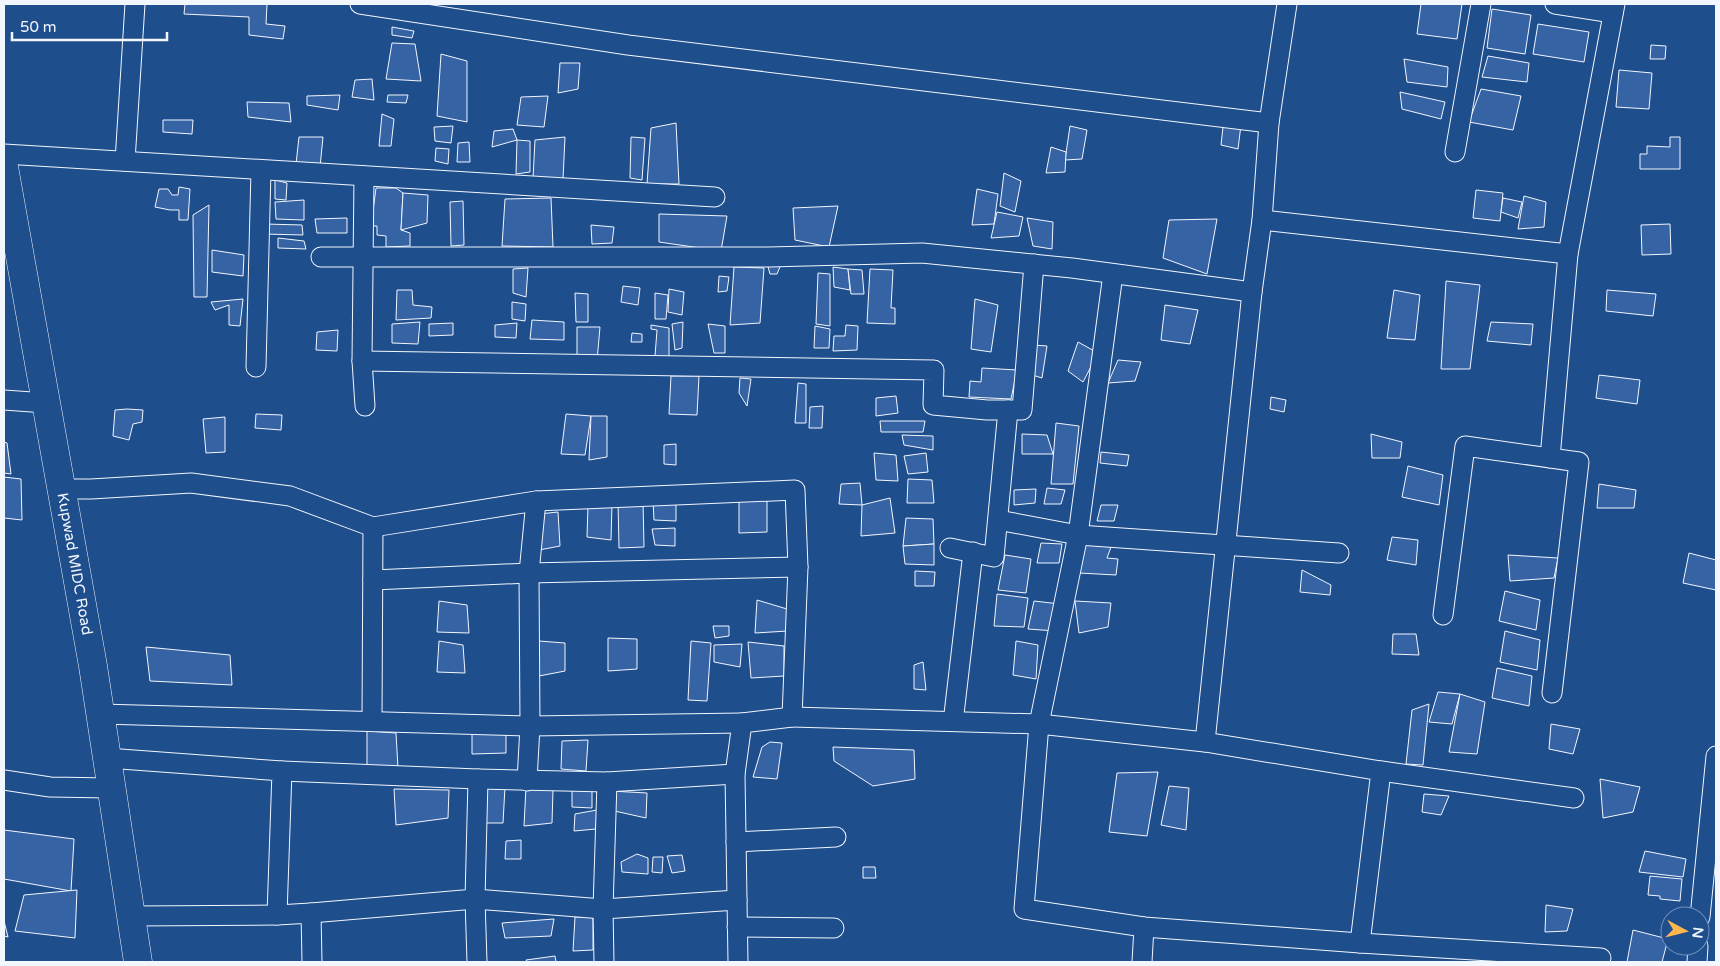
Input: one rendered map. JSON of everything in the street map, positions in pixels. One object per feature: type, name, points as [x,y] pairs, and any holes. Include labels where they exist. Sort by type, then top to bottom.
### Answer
[{"type":"main road","name":"Kupwad MIDC Road","points":[[4,167],[7,205],[46,403],[100,714],[138,962]]},
{"type":"street","points":[[125,162],[135,4]]},
{"type":"street","points":[[360,4],[628,45],[1269,123]]},
{"type":"street","points":[[1205,742],[1252,292],[1262,220],[1269,123],[1286,4]]},
{"type":"street","points":[[1455,152],[1481,4]]},
{"type":"street","points":[[1550,458],[1568,254],[1614,8],[1555,4]]},
{"type":"street","points":[[4,154],[714,197]]},
{"type":"street","points":[[256,367],[261,170]]},
{"type":"street","points":[[364,176],[362,361],[365,406]]},
{"type":"street","points":[[1262,220],[1568,254]]},
{"type":"street","points":[[321,257],[769,257],[922,253],[1034,264],[1252,292]]},
{"type":"street","points":[[362,361],[934,370],[933,404],[987,410],[1022,410],[1034,264]]},
{"type":"street","points":[[1112,274],[1078,535],[1039,724],[1024,909],[1144,927],[1601,958]]},
{"type":"street","points":[[4,400],[46,403]]},
{"type":"street","points":[[950,548],[994,557],[1008,410]]},
{"type":"street","points":[[1443,615],[1465,446],[1579,462],[1552,693]]},
{"type":"street","points":[[61,489],[191,483],[290,496],[373,527],[536,501],[795,490],[798,566],[792,717]]},
{"type":"street","points":[[527,780],[530,726],[530,573],[536,501]]},
{"type":"street","points":[[998,520],[1078,535],[1339,552]]},
{"type":"street","points":[[372,720],[373,527]]},
{"type":"street","points":[[954,714],[973,552]]},
{"type":"street","points":[[373,580],[530,573],[798,566]]},
{"type":"street","points":[[100,714],[372,720],[530,726],[742,723],[792,717],[1039,724],[1205,742],[1381,771],[1574,798]]},
{"type":"street","points":[[738,962],[734,774],[742,723]]},
{"type":"street","points":[[1706,906],[1716,756]]},
{"type":"street","points":[[107,758],[282,771],[478,780],[607,782],[734,774]]},
{"type":"street","points":[[277,914],[282,771]]},
{"type":"street","points":[[1360,943],[1381,771]]},
{"type":"street","points":[[4,780],[50,787],[112,788]]},
{"type":"street","points":[[477,962],[475,899],[478,780]]},
{"type":"street","points":[[604,962],[603,909],[607,782]]},
{"type":"street","points":[[736,842],[836,837]]},
{"type":"street","points":[[131,916],[311,914],[475,899],[603,909],[737,900]]},
{"type":"street","points":[[311,914],[312,962]]},
{"type":"street","points":[[737,927],[834,928]]},
{"type":"street","points":[[1142,962],[1144,927]]},
{"type":"building","points":[[185,4],[267,4],[266,24],[285,26],[283,39],[249,35],[249,17],[184,14]]},
{"type":"building","points":[[1421,4],[1462,4],[1457,39],[1417,34]]},
{"type":"building","points":[[1492,9],[1531,15],[1525,54],[1487,48]]},
{"type":"building","points":[[1538,24],[1589,32],[1584,62],[1533,54]]},
{"type":"building","points":[[392,27],[414,31],[412,38],[392,35]]},
{"type":"building","points":[[392,43],[415,44],[421,81],[386,79]]},
{"type":"building","points":[[1651,45],[1666,46],[1665,59],[1650,59]]},
{"type":"building","points":[[441,54],[467,61],[467,122],[437,116]]},
{"type":"building","points":[[1488,56],[1529,63],[1527,82],[1482,77]]},
{"type":"building","points":[[1404,59],[1448,67],[1447,87],[1407,82]]},
{"type":"building","points":[[560,63],[580,63],[578,89],[558,93]]},
{"type":"building","points":[[1619,70],[1652,73],[1649,109],[1616,107]]},
{"type":"building","points":[[372,79],[374,100],[352,97],[355,80]]},
{"type":"building","points":[[1481,89],[1521,96],[1513,130],[1469,122]]},
{"type":"building","points":[[1400,92],[1445,102],[1441,119],[1402,109]]},
{"type":"building","points":[[340,95],[338,110],[307,105],[307,96]]},
{"type":"building","points":[[388,95],[408,95],[406,103],[387,102]]},
{"type":"building","points":[[548,96],[544,127],[517,125],[521,97]]},
{"type":"building","points":[[247,102],[289,103],[291,122],[248,117]]},
{"type":"building","points":[[382,114],[394,119],[391,146],[379,146]]},
{"type":"building","points":[[163,120],[193,120],[192,134],[163,132]]},
{"type":"building","points":[[676,123],[679,184],[647,184],[651,128]]},
{"type":"building","points":[[1241,125],[1238,149],[1221,145],[1223,127]]},
{"type":"building","points":[[453,126],[451,143],[435,141],[434,127]]},
{"type":"building","points":[[1070,126],[1087,130],[1082,159],[1065,160]]},
{"type":"building","points":[[513,129],[517,140],[492,147],[494,131]]},
{"type":"building","points":[[299,137],[323,137],[320,167],[296,164]]},
{"type":"building","points":[[565,137],[563,179],[533,178],[535,140]]},
{"type":"building","points":[[631,137],[645,138],[642,180],[630,178]]},
{"type":"building","points":[[1670,137],[1680,137],[1680,169],[1640,169],[1640,154],[1647,154],[1647,146],[1670,147]]},
{"type":"building","points":[[517,140],[530,141],[530,172],[516,174]]},
{"type":"building","points":[[469,142],[470,162],[457,162],[458,143]]},
{"type":"building","points":[[1051,147],[1066,152],[1065,172],[1046,173]]},
{"type":"building","points":[[436,148],[449,149],[448,164],[435,161]]},
{"type":"building","points":[[1004,173],[1021,181],[1015,212],[1000,206]]},
{"type":"building","points":[[275,180],[287,183],[286,200],[275,199]]},
{"type":"building","points":[[179,187],[190,189],[188,220],[179,220],[179,210],[155,207],[159,189],[168,189],[172,195],[178,195]]},
{"type":"building","points":[[376,188],[396,188],[403,193],[401,230],[410,233],[410,246],[386,247],[386,236],[377,235],[377,226],[371,226]]},
{"type":"building","points":[[977,189],[998,194],[994,224],[972,225]]},
{"type":"building","points":[[1476,190],[1503,193],[1500,221],[1473,218]]},
{"type":"building","points":[[403,193],[428,195],[427,223],[401,230]]},
{"type":"building","points":[[1524,196],[1546,202],[1544,227],[1518,229]]},
{"type":"building","points":[[551,198],[553,247],[502,246],[505,199]]},
{"type":"building","points":[[1503,198],[1522,202],[1518,218],[1501,212]]},
{"type":"building","points":[[304,200],[304,220],[276,219],[275,202]]},
{"type":"building","points":[[463,201],[464,245],[451,246],[450,202]]},
{"type":"building","points":[[209,205],[207,297],[194,297],[193,215]]},
{"type":"building","points":[[838,206],[829,247],[795,240],[793,208]]},
{"type":"building","points":[[997,212],[1023,217],[1019,236],[991,238]]},
{"type":"building","points":[[659,214],[727,216],[721,251],[659,242]]},
{"type":"building","points":[[347,218],[347,233],[317,233],[315,219]]},
{"type":"building","points":[[1027,218],[1053,222],[1052,249],[1033,246]]},
{"type":"building","points":[[1217,219],[1207,274],[1163,258],[1169,220]]},
{"type":"building","points":[[265,224],[302,225],[303,235],[264,234]]},
{"type":"building","points":[[1670,224],[1671,254],[1642,255],[1641,225]]},
{"type":"building","points":[[591,225],[614,227],[612,243],[592,244]]},
{"type":"building","points":[[278,238],[304,241],[306,249],[278,248]]},
{"type":"building","points":[[212,250],[244,255],[243,276],[212,272]]},
{"type":"building","points":[[782,262],[777,274],[770,274],[767,263]]},
{"type":"building","points":[[734,267],[764,268],[760,323],[730,325]]},
{"type":"building","points":[[833,267],[848,269],[850,290],[834,287]]},
{"type":"building","points":[[528,268],[526,297],[513,293],[513,269]]},
{"type":"building","points":[[848,269],[862,270],[864,294],[851,294]]},
{"type":"building","points":[[870,269],[893,270],[891,308],[895,308],[895,324],[867,323]]},
{"type":"building","points":[[818,273],[830,274],[830,326],[816,324]]},
{"type":"building","points":[[719,276],[729,277],[727,291],[718,292]]},
{"type":"building","points":[[1446,281],[1480,285],[1470,369],[1441,369]]},
{"type":"building","points":[[623,286],[640,288],[638,305],[621,302]]},
{"type":"building","points":[[669,289],[684,292],[682,315],[668,312]]},
{"type":"building","points":[[397,290],[412,290],[413,305],[432,307],[431,318],[396,320]]},
{"type":"building","points":[[1394,290],[1420,295],[1415,340],[1387,338]]},
{"type":"building","points":[[1607,290],[1656,294],[1653,316],[1606,311]]},
{"type":"building","points":[[575,293],[588,294],[588,322],[576,322]]},
{"type":"building","points":[[655,293],[668,295],[666,319],[655,319]]},
{"type":"building","points":[[243,299],[240,326],[229,325],[229,305],[215,310],[211,302]]},
{"type":"building","points":[[975,299],[998,305],[991,352],[971,349]]},
{"type":"building","points":[[512,302],[526,304],[525,321],[512,319]]},
{"type":"building","points":[[1165,305],[1198,310],[1190,344],[1161,340]]},
{"type":"building","points":[[532,320],[564,322],[564,340],[530,339]]},
{"type":"building","points":[[420,322],[418,344],[392,343],[392,324]]},
{"type":"building","points":[[683,322],[682,348],[675,350],[672,324]]},
{"type":"building","points":[[1491,322],[1533,324],[1531,345],[1487,341]]},
{"type":"building","points":[[453,323],[453,335],[429,336],[429,324]]},
{"type":"building","points":[[517,323],[516,338],[495,337],[495,325]]},
{"type":"building","points":[[708,324],[725,326],[725,353],[714,353]]},
{"type":"building","points":[[651,325],[669,328],[669,359],[655,356],[657,330],[651,329]]},
{"type":"building","points":[[846,325],[858,326],[857,350],[833,351],[834,336],[845,336]]},
{"type":"building","points":[[815,326],[830,329],[829,348],[814,348]]},
{"type":"building","points":[[577,327],[600,327],[597,361],[577,361]]},
{"type":"building","points":[[338,330],[337,351],[316,350],[317,332]]},
{"type":"building","points":[[632,333],[642,334],[642,342],[631,342]]},
{"type":"building","points":[[1078,342],[1098,353],[1083,382],[1068,371]]},
{"type":"building","points":[[1033,345],[1047,346],[1042,378],[1029,374]]},
{"type":"building","points":[[1118,360],[1141,362],[1135,381],[1108,383]]},
{"type":"building","points":[[982,368],[1017,370],[1011,399],[969,397],[970,381],[981,382]]},
{"type":"building","points":[[1599,375],[1640,380],[1637,404],[1596,398]]},
{"type":"building","points":[[671,376],[699,376],[697,415],[669,414]]},
{"type":"building","points":[[740,378],[751,379],[747,406],[739,393]]},
{"type":"building","points":[[798,383],[806,384],[806,423],[795,423]]},
{"type":"building","points":[[896,396],[898,413],[876,416],[876,398]]},
{"type":"building","points":[[1271,397],[1286,400],[1284,412],[1270,409]]},
{"type":"building","points":[[823,406],[822,428],[809,428],[810,407]]},
{"type":"building","points":[[115,410],[143,410],[142,422],[133,424],[129,440],[113,436]]},
{"type":"building","points":[[256,414],[282,415],[281,430],[255,428]]},
{"type":"building","points":[[566,414],[591,416],[585,455],[561,454]]},
{"type":"building","points":[[591,416],[607,416],[607,457],[589,460]]},
{"type":"building","points":[[225,417],[225,452],[206,453],[203,419]]},
{"type":"building","points":[[880,421],[925,421],[923,432],[881,432]]},
{"type":"building","points":[[1056,423],[1079,426],[1073,484],[1051,484]]},
{"type":"building","points":[[1022,434],[1047,435],[1053,454],[1022,454]]},
{"type":"building","points":[[1371,434],[1402,442],[1400,458],[1372,458]]},
{"type":"building","points":[[902,435],[933,436],[933,450],[904,445]]},
{"type":"building","points":[[4,442],[7,443],[11,474],[4,473]]},
{"type":"building","points":[[676,444],[676,465],[664,464],[664,445]]},
{"type":"building","points":[[1101,452],[1129,455],[1127,466],[1100,463]]},
{"type":"building","points":[[874,453],[896,455],[898,481],[876,480]]},
{"type":"building","points":[[926,453],[928,472],[908,474],[904,456]]},
{"type":"building","points":[[1408,466],[1443,475],[1439,505],[1402,497]]},
{"type":"building","points":[[4,477],[21,479],[22,520],[4,518]]},
{"type":"building","points":[[908,479],[932,480],[934,503],[907,503]]},
{"type":"building","points":[[860,483],[862,505],[839,504],[841,484]]},
{"type":"building","points":[[1599,484],[1636,490],[1634,508],[1597,508]]},
{"type":"building","points":[[1047,488],[1065,490],[1061,504],[1044,504]]},
{"type":"building","points":[[1036,489],[1035,503],[1014,505],[1014,490]]},
{"type":"building","points":[[767,496],[767,532],[739,533],[739,499]]},
{"type":"building","points":[[890,498],[895,533],[861,536],[862,505]]},
{"type":"building","points":[[643,501],[644,547],[619,548],[618,502]]},
{"type":"building","points":[[653,501],[676,503],[676,521],[654,520]]},
{"type":"building","points":[[612,504],[611,540],[587,537],[588,505]]},
{"type":"building","points":[[1101,505],[1118,505],[1114,521],[1097,521]]},
{"type":"building","points":[[558,512],[560,546],[539,550],[539,514]]},
{"type":"building","points":[[906,518],[933,519],[934,544],[903,546]]},
{"type":"building","points":[[675,528],[675,546],[655,545],[652,529]]},
{"type":"building","points":[[1392,537],[1418,540],[1416,565],[1387,560]]},
{"type":"building","points":[[1041,543],[1062,544],[1059,563],[1037,563]]},
{"type":"building","points":[[934,544],[934,565],[905,564],[903,546]]},
{"type":"building","points":[[1082,544],[1111,547],[1107,558],[1118,559],[1116,575],[1079,573]]},
{"type":"building","points":[[1689,553],[1716,560],[1716,590],[1683,583]]},
{"type":"building","points":[[1005,555],[1031,559],[1026,593],[998,590]]},
{"type":"building","points":[[1508,555],[1558,558],[1554,578],[1510,581]]},
{"type":"building","points":[[1302,570],[1331,585],[1330,595],[1300,592]]},
{"type":"building","points":[[915,571],[935,572],[934,586],[915,586]]},
{"type":"building","points":[[1505,591],[1540,600],[1536,630],[1499,621]]},
{"type":"building","points":[[997,594],[1028,598],[1024,627],[994,626]]},
{"type":"building","points":[[757,600],[787,609],[788,631],[755,633]]},
{"type":"building","points":[[439,601],[467,605],[469,633],[437,632]]},
{"type":"building","points":[[1034,601],[1060,604],[1056,631],[1028,629]]},
{"type":"building","points":[[1075,601],[1111,603],[1108,627],[1079,633]]},
{"type":"building","points":[[713,626],[729,626],[729,636],[715,638]]},
{"type":"building","points":[[1505,631],[1540,640],[1537,670],[1500,662]]},
{"type":"building","points":[[1393,634],[1416,634],[1419,655],[1392,654]]},
{"type":"building","points":[[608,638],[637,639],[637,669],[608,671]]},
{"type":"building","points":[[439,641],[463,645],[465,673],[437,672]]},
{"type":"building","points":[[539,641],[565,643],[565,671],[539,676]]},
{"type":"building","points":[[691,641],[711,643],[707,701],[688,700]]},
{"type":"building","points":[[1016,641],[1038,645],[1036,679],[1013,675]]},
{"type":"building","points":[[748,642],[784,646],[784,676],[751,678]]},
{"type":"building","points":[[742,644],[740,667],[714,662],[714,645]]},
{"type":"building","points":[[146,647],[230,655],[232,685],[150,681]]},
{"type":"building","points":[[923,662],[926,690],[914,689],[914,665]]},
{"type":"building","points":[[1497,668],[1532,676],[1529,706],[1492,698]]},
{"type":"building","points":[[1438,692],[1460,694],[1452,724],[1429,722]]},
{"type":"building","points":[[1460,694],[1485,702],[1477,754],[1449,752]]},
{"type":"building","points":[[1429,704],[1423,765],[1406,764],[1412,710]]},
{"type":"building","points":[[1551,724],[1580,729],[1573,754],[1549,749]]},
{"type":"building","points":[[472,730],[506,733],[506,753],[472,754]]},
{"type":"building","points":[[367,731],[396,733],[398,768],[367,771]]},
{"type":"building","points":[[588,740],[586,771],[561,769],[562,741]]},
{"type":"building","points":[[770,742],[782,743],[777,779],[753,777],[762,747]]},
{"type":"building","points":[[833,747],[914,750],[915,779],[873,786],[834,761]]},
{"type":"building","points":[[1158,772],[1147,836],[1109,832],[1117,773]]},
{"type":"building","points":[[1600,779],[1640,787],[1633,812],[1603,818]]},
{"type":"building","points":[[572,786],[592,788],[592,808],[572,807]]},
{"type":"building","points":[[1169,786],[1189,788],[1186,830],[1161,825]]},
{"type":"building","points":[[482,787],[505,787],[503,823],[483,823]]},
{"type":"building","points":[[526,787],[553,790],[552,823],[524,826]]},
{"type":"building","points":[[394,789],[449,790],[448,818],[396,825]]},
{"type":"building","points":[[611,791],[647,793],[646,818],[610,810]]},
{"type":"building","points":[[1424,794],[1449,796],[1441,815],[1422,812]]},
{"type":"building","points":[[597,810],[596,829],[574,831],[575,814]]},
{"type":"building","points":[[4,830],[74,839],[71,891],[4,879]]},
{"type":"building","points":[[521,840],[521,859],[505,859],[506,841]]},
{"type":"building","points":[[1645,851],[1686,859],[1683,877],[1639,872]]},
{"type":"building","points":[[637,854],[648,858],[648,874],[622,872],[621,862]]},
{"type":"building","points":[[682,855],[685,871],[672,873],[667,856]]},
{"type":"building","points":[[653,857],[663,857],[662,873],[652,872]]},
{"type":"building","points":[[863,867],[875,867],[876,878],[863,878]]},
{"type":"building","points":[[1650,876],[1682,879],[1680,901],[1660,899],[1660,896],[1648,895]]},
{"type":"building","points":[[77,890],[75,938],[15,931],[24,895]]},
{"type":"building","points":[[1546,905],[1573,909],[1567,931],[1545,932]]},
{"type":"building","points":[[575,917],[593,917],[593,950],[573,951]]},
{"type":"building","points":[[554,919],[551,936],[505,938],[502,923]]},
{"type":"building","points":[[4,921],[8,937],[4,936]]},
{"type":"building","points":[[1633,930],[1660,937],[1660,956],[1664,956],[1662,962],[1627,962]]},
{"type":"building","points":[[555,956],[556,962],[527,962],[526,960]]}]
